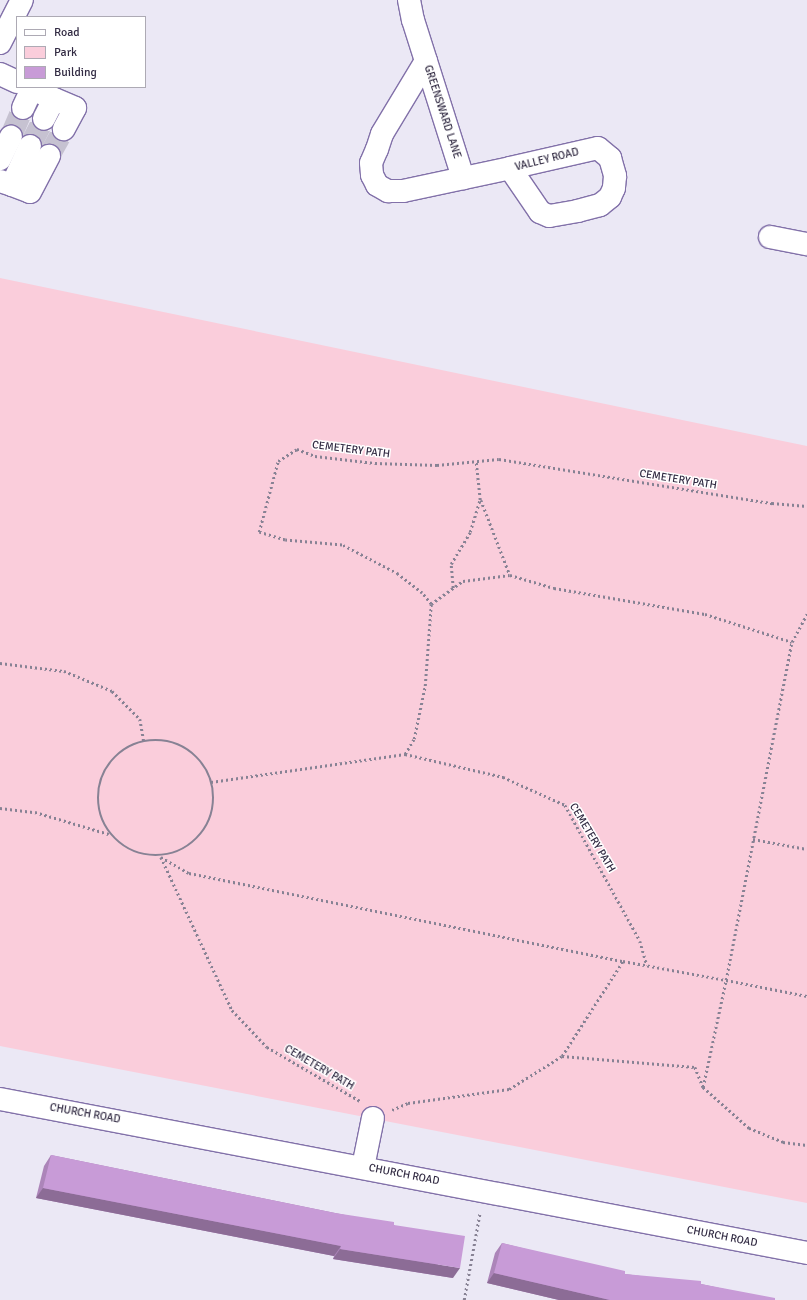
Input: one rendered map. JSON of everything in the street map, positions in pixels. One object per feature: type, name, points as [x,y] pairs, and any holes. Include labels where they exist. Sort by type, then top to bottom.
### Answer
[{"type":"main road","points":[[0,43],[22,0]]},
{"type":"main road","name":"GREENSWARD LANE","points":[[409,0],[426,61],[463,178]]},
{"type":"main road","points":[[426,61],[382,134],[371,163],[372,175],[377,185],[388,191],[403,191],[510,168]]},
{"type":"main road","points":[[0,74],[16,81]]},
{"type":"main road","points":[[23,108],[26,88]]},
{"type":"main road","points":[[30,88],[74,108],[64,129]]},
{"type":"main road","points":[[44,119],[54,99]]},
{"type":"main road","points":[[0,159],[10,136]]},
{"type":"main road","points":[[6,183],[40,151]]},
{"type":"main road","points":[[770,237],[807,244]]},
{"type":"main road","name":"CHURCH ROAD","points":[[0,1099],[364,1167],[807,1253]]},
{"type":"main road","points":[[364,1167],[372,1118]]},
{"type":"path","name":"CEMETERY PATH","points":[[431,604],[422,593],[398,574],[342,545],[285,540],[259,532],[278,461],[297,449],[315,456],[375,463],[437,465],[499,459],[772,503],[807,506]]},
{"type":"path","points":[[476,461],[480,500],[510,575]]},
{"type":"path","points":[[453,588],[451,564],[470,532],[480,500]]},
{"type":"path","points":[[405,754],[414,739],[425,686],[431,604],[463,581],[510,575],[554,588],[625,602],[705,614],[792,642]]},
{"type":"path","points":[[703,1087],[726,980],[792,642],[807,614]]},
{"type":"path","points":[[0,663],[64,671],[112,691],[140,719],[144,741]]},
{"type":"path","points":[[0,808],[35,812],[109,834],[129,850],[141,855],[161,857],[179,852],[195,842],[207,827],[214,809],[214,790],[208,772],[197,756],[181,746],[163,740],[144,741],[125,748],[110,761],[101,778],[97,797],[100,817],[109,834]]},
{"type":"path","name":"CEMETERY PATH","points":[[211,782],[405,754],[503,777],[565,806],[640,941],[647,965]]},
{"type":"path","points":[[753,839],[807,849]]},
{"type":"path","points":[[161,857],[189,873],[623,961],[807,996]]},
{"type":"path","name":"CEMETERY PATH","points":[[161,857],[232,1010],[267,1047],[359,1100],[372,1118]]},
{"type":"path","points":[[372,1118],[408,1103],[509,1089],[562,1056],[623,961]]},
{"type":"path","points":[[562,1056],[695,1067],[703,1087],[749,1128],[783,1142],[807,1146]]},
{"type":"path","points":[[464,1300],[483,1190]]},
{"type":"green space","points":[[0,278],[807,446],[807,1203],[0,1046]]},
{"type":"building","points":[[51,1155],[335,1213],[394,1222],[394,1225],[465,1236],[460,1268],[340,1249],[341,1246],[43,1188]]},
{"type":"building","points":[[502,1243],[625,1271],[625,1274],[701,1281],[701,1284],[775,1298],[775,1300],[610,1300],[494,1273]]},
{"type":"tunnel","points":[[11,136],[23,108]]},
{"type":"tunnel","points":[[30,146],[44,119]]},
{"type":"tunnel","points":[[49,156],[64,129]]}]
